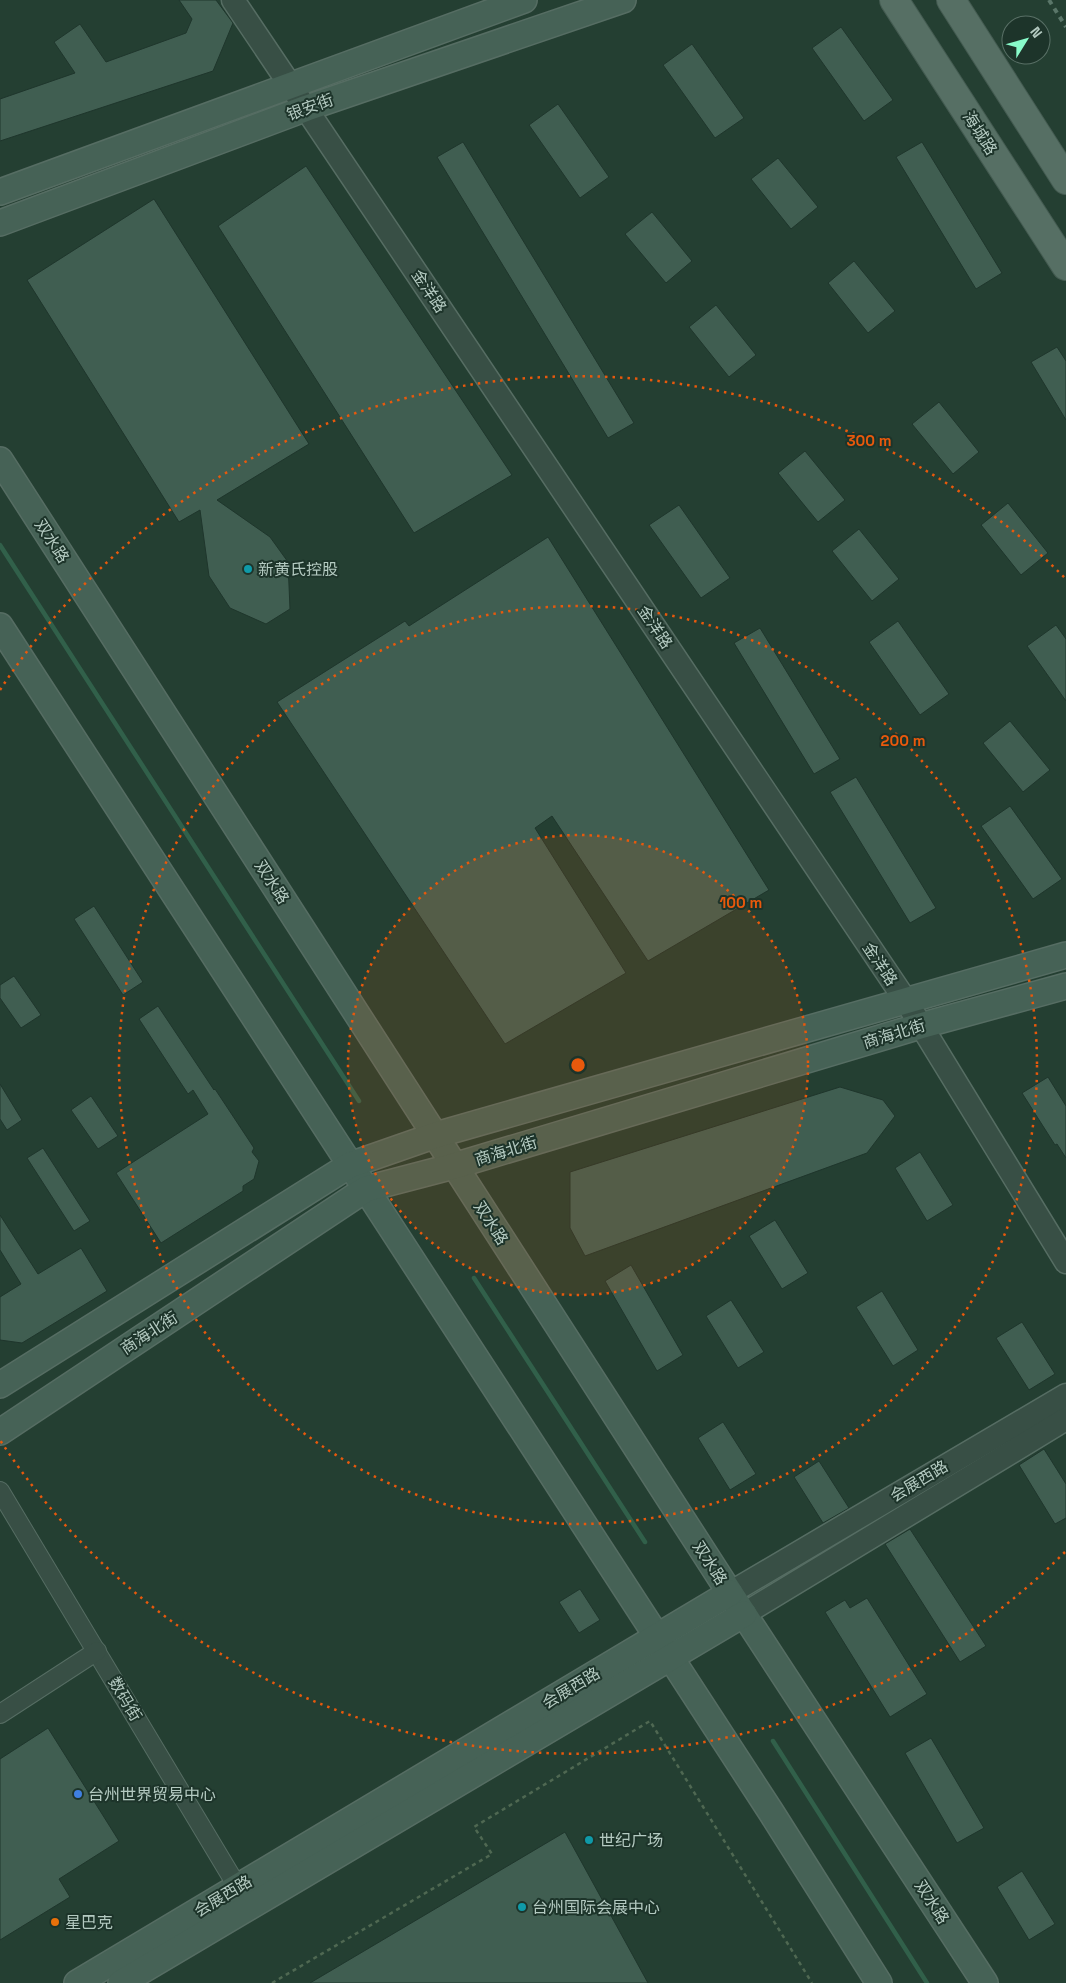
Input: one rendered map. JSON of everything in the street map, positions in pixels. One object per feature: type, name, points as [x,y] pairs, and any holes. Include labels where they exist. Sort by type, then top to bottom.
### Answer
[{"type":"main road","name":"银安街","points":[[0,192],[290,84],[524,0]]},
{"type":"main road","name":"银安街","points":[[0,223],[307,108],[623,0]]},
{"type":"main road","name":"海城路","points":[[894,0],[1066,266]]},
{"type":"main road","points":[[951,0],[1066,180]]},
{"type":"main road","name":"双水路","points":[[0,460],[730,1593],[987,1980]]},
{"type":"main road","points":[[0,626],[657,1637],[879,1983]]},
{"type":"main road","name":"商海北街","points":[[0,1385],[350,1165],[436,1136],[1066,955]]},
{"type":"main road","name":"商海北街","points":[[0,1432],[366,1189],[454,1166],[920,1026],[1066,986]]},
{"type":"main road","name":"会展西路","points":[[121,1983],[244,1897],[730,1593]]},
{"type":"main road","name":"会展西路","points":[[76,1983],[244,1897],[670,1658],[744,1614]]},
{"type":"street","name":"金洋路","points":[[233,0],[906,1001],[1066,1262]]},
{"type":"street","name":"会展西路","points":[[730,1593],[1066,1395]]},
{"type":"street","name":"会展西路","points":[[744,1614],[1066,1419]]},
{"type":"street","name":"数码街","points":[[0,1491],[244,1897]]},
{"type":"street","points":[[0,1714],[97,1651]]},
{"type":"path","points":[[272,1983],[492,1854],[474,1827],[650,1720],[812,1983]]},
{"type":"building","points":[[179,0],[216,0],[233,23],[213,71],[0,141],[0,99],[75,73],[54,42],[80,24],[106,62],[186,33],[192,19]]},
{"type":"building","points":[[841,27],[893,100],[864,121],[812,48]]},
{"type":"building","points":[[692,44],[744,118],[715,138],[663,65]]},
{"type":"building","points":[[558,104],[609,177],[580,198],[529,125]]},
{"type":"building","points":[[463,142],[634,423],[608,438],[437,157]]},
{"type":"building","points":[[922,142],[1002,273],[976,289],[896,157]]},
{"type":"building","points":[[778,158],[818,207],[791,229],[751,179]]},
{"type":"building","points":[[306,166],[512,475],[414,533],[218,226]]},
{"type":"building","points":[[154,199],[309,444],[217,500],[270,537],[288,562],[290,609],[266,624],[230,608],[209,576],[200,510],[179,522],[27,280]]},
{"type":"building","points":[[652,212],[692,261],[666,283],[625,234]]},
{"type":"building","points":[[854,261],[895,311],[868,333],[828,283]]},
{"type":"building","points":[[716,305],[756,355],[729,377],[689,327]]},
{"type":"building","points":[[1057,347],[1066,361],[1066,420],[1031,362]]},
{"type":"building","points":[[939,402],[979,452],[953,474],[912,424]]},
{"type":"building","points":[[805,451],[845,500],[818,522],[778,473]]},
{"type":"building","points":[[1008,503],[1048,553],[1021,575],[981,525]]},
{"type":"building","points":[[679,505],[730,578],[701,598],[649,525]]},
{"type":"building","points":[[859,529],[899,579],[872,601],[832,551]]},
{"type":"building","points":[[548,537],[769,890],[648,961],[552,816],[535,828],[626,973],[505,1044],[277,702],[405,621],[409,626]]},
{"type":"building","points":[[898,621],[949,694],[920,715],[869,642]]},
{"type":"building","points":[[1056,625],[1066,639],[1066,701],[1027,646]]},
{"type":"building","points":[[760,628],[840,759],[814,774],[734,643]]},
{"type":"building","points":[[1010,721],[1050,770],[1023,792],[983,743]]},
{"type":"building","points":[[856,777],[936,908],[910,923],[830,792]]},
{"type":"building","points":[[1010,806],[1062,879],[1033,899],[981,826]]},
{"type":"building","points":[[94,906],[143,982],[123,995],[74,919]]},
{"type":"building","points":[[14,976],[41,1015],[21,1028],[0,998],[0,985]]},
{"type":"building","points":[[158,1006],[254,1148],[252,1152],[259,1161],[254,1179],[243,1186],[243,1191],[161,1243],[116,1173],[208,1114],[193,1090],[188,1094],[139,1019]]},
{"type":"building","points":[[1048,1077],[1066,1106],[1066,1158],[1057,1144],[1055,1145],[1022,1093]]},
{"type":"building","points":[[0,1084],[22,1120],[7,1130],[0,1119]]},
{"type":"building","points":[[840,1087],[883,1100],[895,1116],[867,1153],[585,1256],[570,1228],[570,1172]]},
{"type":"building","points":[[91,1096],[118,1136],[98,1149],[71,1110]]},
{"type":"building","points":[[43,1148],[90,1221],[74,1231],[27,1158]]},
{"type":"building","points":[[920,1152],[953,1205],[927,1221],[895,1168]]},
{"type":"building","points":[[0,1215],[38,1274],[81,1248],[107,1291],[22,1343],[0,1340],[0,1297],[21,1284],[0,1250]]},
{"type":"building","points":[[775,1220],[808,1273],[782,1289],[749,1236]]},
{"type":"building","points":[[631,1265],[683,1355],[657,1371],[605,1281]]},
{"type":"building","points":[[882,1291],[918,1350],[893,1366],[856,1307]]},
{"type":"building","points":[[731,1300],[764,1352],[738,1368],[706,1316]]},
{"type":"building","points":[[1022,1322],[1055,1374],[1029,1390],[996,1338]]},
{"type":"building","points":[[723,1422],[756,1474],[730,1490],[698,1438]]},
{"type":"building","points":[[1044,1449],[1066,1484],[1066,1518],[1055,1524],[1019,1465]]},
{"type":"building","points":[[819,1461],[849,1508],[823,1523],[794,1477]]},
{"type":"building","points":[[910,1529],[986,1646],[960,1662],[885,1544]]},
{"type":"building","points":[[580,1589],[600,1620],[579,1633],[559,1602]]},
{"type":"building","points":[[867,1598],[927,1694],[890,1717],[825,1612],[845,1600],[850,1608]]},
{"type":"building","points":[[48,1728],[119,1841],[59,1879],[70,1897],[0,1940],[0,1759]]},
{"type":"building","points":[[931,1738],[984,1828],[957,1843],[905,1753]]},
{"type":"building","name":"台州国际会展中心","points":[[565,1832],[648,1983],[310,1983]]},
{"type":"building","points":[[1022,1871],[1055,1924],[1029,1940],[997,1887]]},
{"type":"waterway","points":[[0,545],[359,1101]]},
{"type":"waterway","points":[[474,1278],[645,1542]]},
{"type":"waterway","points":[[773,1741],[927,1983]]},
{"type":"railway","points":[[1049,0],[1066,27]]},
{"type":"place","name":"新黄氏控股","points":[[248,569]]},
{"type":"place","name":"台州世界贸易中心","points":[[78,1794]]},
{"type":"place","name":"世纪广场","points":[[589,1840]]},
{"type":"place","name":"台州国际会展中心","points":[[522,1907]]},
{"type":"place","name":"星巴克","points":[[55,1922]]}]
